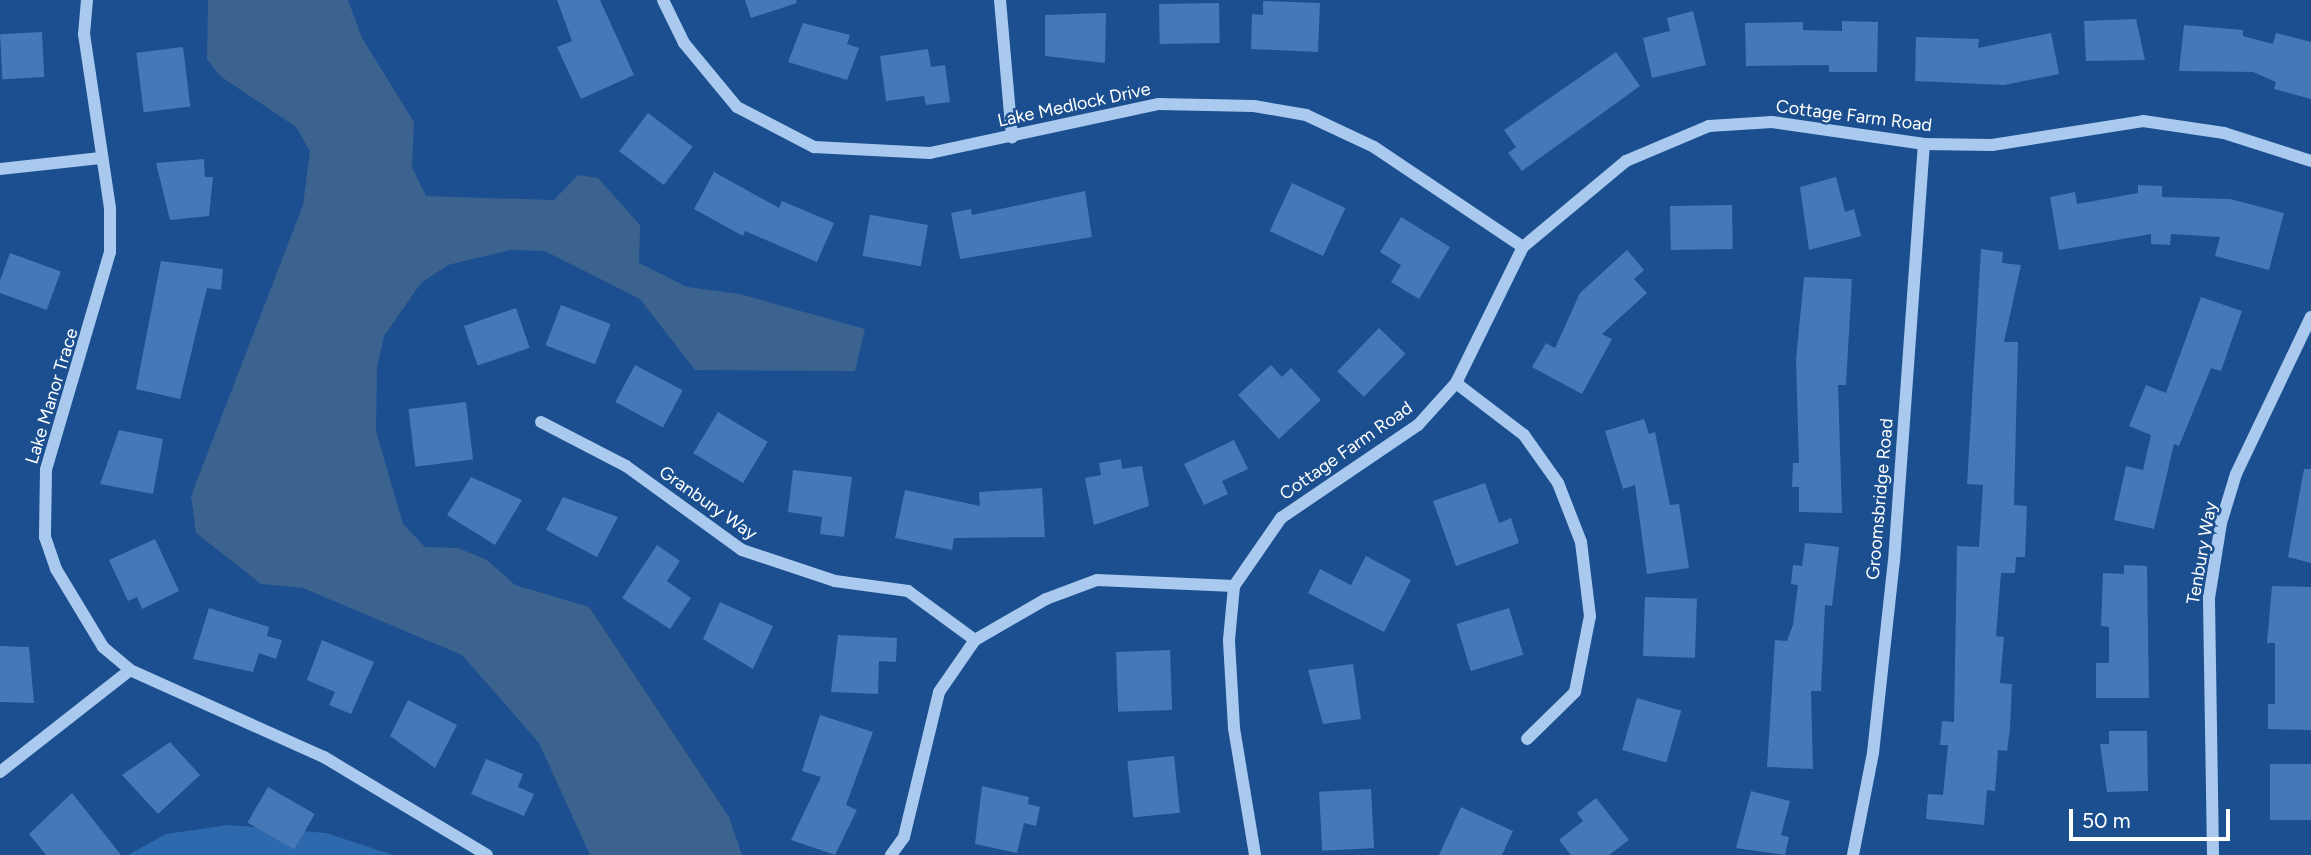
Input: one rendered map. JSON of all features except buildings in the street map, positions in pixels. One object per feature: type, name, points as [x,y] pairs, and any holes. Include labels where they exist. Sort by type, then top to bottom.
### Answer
[{"type":"street","name":"Lake Manor Trace","points":[[87,0],[84,34],[110,252],[46,470],[45,537],[80,614],[130,670],[324,757],[487,855]]},
{"type":"street","name":"Lake Medlock Drive","points":[[663,0],[684,43],[737,107],[814,147],[930,153],[1159,104],[1306,115],[1374,147],[1523,247]]},
{"type":"street","points":[[1000,0],[1012,137]]},
{"type":"street","name":"Cottage Farm Road","points":[[1255,855],[1234,728],[1228,640],[1234,586],[1281,518],[1418,425],[1456,383],[1523,247],[1626,161],[1709,126],[1772,122],[1924,144],[1992,145],[2143,121],[2224,133],[2311,162]]},
{"type":"street","name":"Groomsbridge Road","points":[[1853,855],[1873,753],[1894,561],[1924,144]]},
{"type":"street","points":[[0,169],[100,158]]},
{"type":"street","name":"Tenbury Way","points":[[2213,855],[2209,611],[2221,523],[2236,474],[2311,317]]},
{"type":"street","points":[[1456,383],[1524,435],[1558,483],[1581,542],[1590,616],[1575,692],[1527,739]]},
{"type":"street","name":"Granbury Way","points":[[541,422],[626,466],[742,550],[835,581],[908,591],[975,640]]},
{"type":"street","points":[[891,855],[904,837],[939,692],[975,640],[1046,599],[1097,580],[1234,586]]},
{"type":"street","points":[[0,772],[130,670]]},
{"type":"shaded area","points":[[208,0],[348,0],[362,38],[414,122],[412,167],[426,196],[554,200],[578,175],[598,178],[640,225],[639,263],[687,287],[740,294],[865,329],[855,371],[695,370],[640,299],[545,251],[510,250],[448,265],[421,283],[384,336],[377,367],[376,431],[403,524],[425,547],[458,548],[487,560],[515,585],[589,607],[729,817],[742,855],[590,855],[539,743],[462,655],[303,588],[261,584],[196,533],[191,496],[303,205],[310,151],[296,127],[220,76],[207,59]]},
{"type":"shaded area","points":[[229,825],[326,833],[393,855],[128,855],[166,834]]}]
